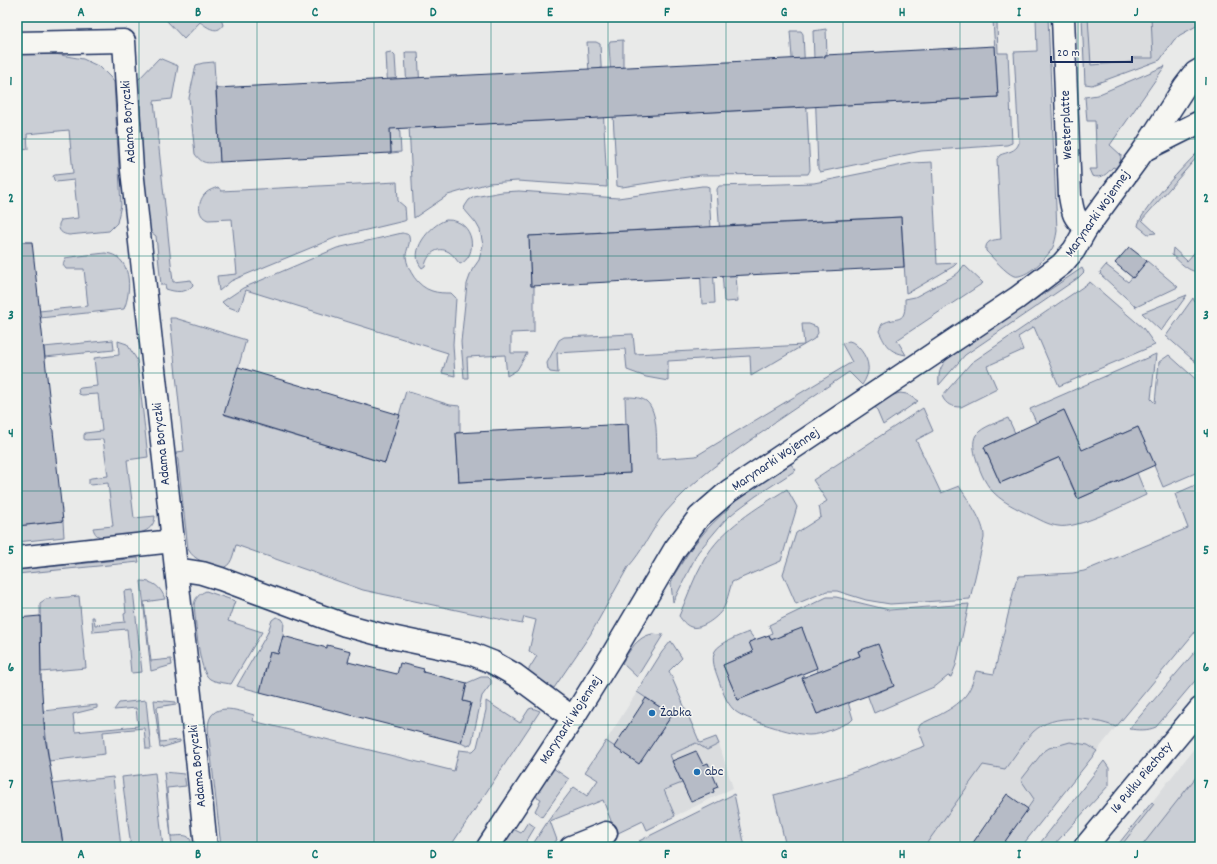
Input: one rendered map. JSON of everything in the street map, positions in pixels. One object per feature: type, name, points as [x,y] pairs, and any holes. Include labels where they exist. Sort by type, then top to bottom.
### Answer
[{"type":"street","name":"Westerplatte","points":[[1063,17],[1070,196],[1076,219],[1086,228]]},
{"type":"street","name":"Adama Boryczki","points":[[17,43],[124,41],[132,170],[206,847]]},
{"type":"street","name":"Marynarki Wojennej","points":[[488,847],[573,718],[614,652],[675,548],[699,517],[729,490],[1017,298],[1062,264],[1074,250],[1086,228],[1144,150],[1185,86],[1200,70]]},
{"type":"street","name":"Marynarki Wojennej","points":[[1144,150],[1200,122]]},
{"type":"street","points":[[17,558],[173,541]]},
{"type":"street","points":[[176,569],[202,573],[221,579],[345,625],[382,635],[472,654],[492,662],[515,675],[573,718]]},
{"type":"street","name":"16 Pułku Piechoty","points":[[1085,847],[1200,709]]},
{"type":"street","points":[[571,847],[606,833]]},
{"type":"shaded area","points":[[166,17],[218,17],[221,19],[223,25],[221,28],[215,30],[200,22],[184,39],[167,21]]},
{"type":"shaded area","points":[[1036,17],[1048,17],[1057,231],[1053,247],[1042,261],[1030,271],[1019,276],[1014,276],[995,261],[986,251],[986,247],[990,241],[1001,239],[997,159],[1000,155],[1014,150],[1019,143],[1014,52],[1037,51]]},
{"type":"shaded area","points":[[1082,17],[1200,17],[1200,24],[1174,40],[1160,60],[1092,85],[1085,84]]},
{"type":"shaded area","points":[[1082,17],[1088,17],[1091,65],[1132,62],[1132,58],[1153,58],[1151,17],[1200,17],[1200,24],[1174,40],[1160,60],[1092,85],[1085,84]]},
{"type":"shaded area","points":[[993,20],[997,24],[998,53],[1008,53],[1012,143],[1007,145],[921,151],[820,172],[818,169],[813,31],[826,29],[827,55],[825,55],[828,106],[998,97]]},
{"type":"shaded area","points":[[790,31],[801,31],[803,34],[810,170],[808,174],[701,175],[622,187],[617,186],[610,41],[623,40],[622,67],[625,116],[795,108]]},
{"type":"shaded area","points":[[587,42],[596,42],[600,44],[607,187],[517,181],[489,183],[448,195],[414,218],[405,53],[418,52],[422,127],[592,118]]},
{"type":"shaded area","points":[[17,52],[55,54],[83,59],[100,67],[114,82],[121,205],[117,223],[109,231],[69,235],[62,233],[59,229],[61,220],[78,218],[74,180],[56,182],[53,176],[73,173],[69,130],[27,134],[28,149],[17,151]]},
{"type":"shaded area","points":[[391,52],[395,56],[401,152],[391,153],[386,53]]},
{"type":"shaded area","points":[[159,58],[178,66],[172,99],[154,101],[173,282],[191,280],[193,285],[187,290],[180,292],[166,289],[165,285],[161,285],[156,236],[147,229],[138,80]]},
{"type":"shaded area","points":[[214,62],[220,162],[208,163],[200,160],[195,154],[189,98],[196,65]]},
{"type":"shaded area","points":[[1165,66],[1110,145],[1121,155],[1120,164],[1117,169],[1113,167],[1104,175],[1099,177],[1092,176],[1089,169],[1097,169],[1095,121],[1087,121],[1085,97],[1097,95]]},
{"type":"shaded area","points":[[1200,150],[1200,158],[1198,156],[1142,220],[1156,233],[1148,234],[1138,226],[1140,219],[1165,187]]},
{"type":"shaded area","points":[[932,162],[937,264],[957,263],[954,266],[906,293],[901,217],[732,225],[734,275],[736,276],[738,301],[724,301],[717,189],[719,186],[814,183],[913,163]]},
{"type":"shaded area","points":[[397,182],[398,201],[405,207],[406,220],[337,237],[231,281],[219,291],[217,276],[237,274],[232,219],[208,220],[204,218],[200,212],[200,204],[203,196],[208,191],[218,187],[221,191]]},
{"type":"shaded area","points":[[702,186],[709,187],[715,303],[702,304],[698,227],[529,236],[531,286],[534,286],[534,332],[511,333],[511,353],[527,353],[517,370],[507,376],[505,355],[467,357],[468,378],[464,378],[461,342],[467,284],[472,270],[479,260],[483,245],[480,230],[464,209],[469,200],[474,197],[502,192],[519,191],[618,198]]},
{"type":"shaded area","points":[[446,220],[456,221],[463,225],[468,232],[471,239],[470,254],[466,260],[460,264],[449,252],[445,250],[437,250],[430,255],[425,266],[422,268],[418,262],[417,254],[422,240],[433,227]]},
{"type":"shaded area","points":[[402,233],[409,236],[406,256],[411,272],[418,282],[427,289],[443,293],[451,293],[456,298],[453,344],[455,376],[442,373],[448,353],[246,290],[239,311],[226,306],[222,302],[243,288],[337,248]]},
{"type":"shaded area","points":[[1200,246],[1200,252],[1196,256],[1200,265],[1200,271],[1192,271],[1172,255],[1173,248],[1187,261]]},
{"type":"shaded area","points":[[105,253],[114,255],[120,260],[128,275],[128,293],[124,309],[40,318],[39,311],[88,306],[84,269],[66,269],[63,265],[65,258]]},
{"type":"shaded area","points":[[1147,261],[1178,287],[1136,307],[1101,275],[1100,272],[1106,265],[1128,282]]},
{"type":"shaded area","points":[[964,265],[983,283],[897,340],[906,355],[900,354],[889,348],[879,331],[882,324],[902,316],[904,313],[905,299],[915,297],[954,276]]},
{"type":"shaded area","points":[[1082,268],[1084,272],[1078,278],[965,355],[939,385],[940,371],[947,359]]},
{"type":"shaded area","points":[[1090,282],[1143,328],[1155,345],[1059,386],[1034,327],[1018,337],[1023,350],[987,366],[997,389],[961,407],[955,407],[945,402],[942,396],[971,363]]},
{"type":"shaded area","points":[[1187,295],[1161,331],[1142,313]]},
{"type":"shaded area","points":[[1193,298],[1200,314],[1200,366],[1166,336]]},
{"type":"shaded area","points":[[170,318],[175,318],[246,340],[225,415],[385,463],[406,391],[450,405],[460,406],[460,432],[456,433],[459,482],[630,473],[628,424],[626,424],[625,397],[641,399],[646,401],[650,406],[655,420],[657,459],[696,456],[852,362],[842,344],[849,341],[859,347],[868,363],[868,371],[862,385],[849,372],[739,448],[700,478],[676,500],[665,513],[628,567],[590,635],[554,688],[527,672],[537,656],[529,651],[536,620],[524,617],[522,624],[363,590],[236,545],[232,560],[225,567],[221,568],[194,556],[188,549],[177,452],[184,451]]},
{"type":"shaded area","points":[[802,324],[809,324],[817,327],[818,333],[814,339],[804,345]]},
{"type":"shaded area","points":[[633,334],[635,354],[804,345],[751,376],[750,356],[668,361],[668,381],[646,377],[627,370],[625,349],[557,353],[558,373],[550,372],[547,363],[559,340],[564,337]]},
{"type":"shaded area","points":[[113,340],[114,350],[45,357],[44,347]]},
{"type":"shaded area","points":[[118,341],[127,344],[137,360],[148,457],[127,460],[134,518],[155,516],[151,527],[141,533],[103,537],[97,535],[93,528],[113,526],[108,483],[91,485],[89,484],[89,479],[108,476],[103,439],[84,439],[85,433],[102,431],[98,394],[82,395],[79,394],[78,389],[97,386],[94,358],[119,355]]},
{"type":"shaded area","points":[[1156,354],[1151,399],[1155,403],[1159,362],[1169,355],[1200,383],[1200,471],[1163,487],[1138,427],[1101,442],[1083,453],[1064,410],[1037,424],[1030,409]]},
{"type":"shaded area","points":[[900,393],[907,394],[918,401],[883,425],[875,406],[887,397]]},
{"type":"shaded area","points":[[923,408],[933,431],[916,440],[941,493],[959,486],[979,518],[984,532],[984,538],[970,599],[890,604],[866,600],[837,591],[827,591],[796,604],[783,574],[796,533],[821,517],[819,506],[827,501],[813,480]]},
{"type":"shaded area","points":[[1008,418],[1015,433],[984,447],[1000,483],[1063,456],[1072,478],[1069,480],[1078,499],[1137,473],[1146,495],[1102,515],[1077,524],[1066,526],[1058,526],[1047,523],[1010,505],[995,494],[984,480],[976,458],[974,446],[975,437],[979,432]]},
{"type":"shaded area","points":[[790,463],[796,470],[756,496],[725,520],[698,552],[673,602],[671,584],[674,575],[692,547],[708,528],[738,499]]},
{"type":"shaded area","points":[[1200,483],[1200,626],[1116,727],[1085,719],[1062,719],[1042,726],[1029,736],[1005,769],[983,765],[924,847],[786,847],[774,795],[843,776],[925,746],[918,728],[921,724],[950,709],[962,699],[971,686],[976,671],[994,674],[1016,581],[1019,576],[1084,571],[1188,528],[1175,494]]},
{"type":"shaded area","points":[[787,489],[797,507],[781,561],[732,582],[727,600],[723,609],[717,616],[699,627],[691,627],[687,625],[679,616],[697,573],[704,560],[720,538],[730,528]]},
{"type":"shaded area","points":[[63,521],[64,537],[17,542],[17,526]]},
{"type":"shaded area","points":[[138,558],[139,562],[17,574],[17,570]]},
{"type":"shaded area","points":[[141,581],[149,582],[159,588],[165,599],[144,602],[151,661],[171,659],[172,665],[151,671]]},
{"type":"shaded area","points":[[133,590],[142,672],[131,673],[127,629],[93,632],[92,617],[94,617],[95,625],[125,622],[124,614],[126,613],[124,591]]},
{"type":"shaded area","points":[[206,591],[235,601],[228,621],[262,632],[231,684],[217,682],[210,679],[206,674],[200,656],[194,605],[198,596]]},
{"type":"shaded area","points":[[79,596],[86,668],[41,672],[40,603],[46,599]]},
{"type":"shaded area","points":[[827,597],[836,597],[889,610],[969,604],[956,665],[951,677],[948,676],[936,686],[874,713],[867,694],[873,692],[874,694],[894,686],[858,651],[860,656],[818,672],[802,629],[782,635],[773,643],[769,635],[772,633],[769,625]]},
{"type":"shaded area","points":[[276,617],[282,619],[284,622],[283,636],[278,654],[270,652],[260,692],[237,686],[267,634],[272,620]]},
{"type":"shaded area","points":[[749,632],[755,640],[753,652],[723,665],[738,700],[803,674],[817,714],[848,702],[853,719],[850,722],[819,734],[809,735],[770,726],[747,718],[734,710],[726,699],[716,672],[713,657],[717,648],[721,645]]},
{"type":"shaded area","points":[[652,634],[663,635],[637,677],[622,663],[638,641]]},
{"type":"shaded area","points":[[671,641],[682,658],[669,671],[700,743],[716,737],[719,744],[707,750],[696,743],[670,755],[682,783],[664,790],[675,816],[647,830],[643,821],[616,834],[603,800],[550,821],[557,840],[548,847],[531,847],[548,821],[574,787],[587,796],[598,780],[585,772],[606,741],[639,763],[672,715],[637,692],[662,652]]},
{"type":"shaded area","points":[[1200,646],[1200,675],[1156,727],[1146,730],[1129,729]]},
{"type":"shaded area","points":[[481,677],[488,677],[491,680],[491,684],[482,696],[472,742],[467,746],[461,743],[471,703],[463,701],[467,683]]},
{"type":"shaded area","points":[[637,692],[672,715],[639,764],[606,741]]},
{"type":"shaded area","points":[[146,700],[151,749],[146,749],[144,728],[103,732],[105,754],[49,761],[43,711],[97,705],[97,708],[73,714],[75,732],[138,726],[136,708],[114,710],[119,703]]},
{"type":"shaded area","points":[[154,700],[176,702],[176,704],[157,707],[160,742],[180,740],[180,742],[160,748]]},
{"type":"shaded area","points":[[486,701],[520,723],[529,709],[532,708],[540,711],[450,847],[221,847],[208,728],[213,713],[225,709],[240,711],[254,715],[253,721],[454,771],[459,750],[473,751],[477,747],[486,710]]},
{"type":"shaded area","points":[[1070,718],[1083,718],[1102,721],[1116,727],[1097,751],[1088,745],[1079,743],[1059,744],[1043,752],[1034,798],[1001,847],[924,847],[983,764],[1005,769],[1034,731],[1047,724]]},
{"type":"shaded area","points":[[1200,741],[1200,847],[1116,847],[1152,802]]},
{"type":"shaded area","points":[[1070,742],[1088,745],[1097,751],[1021,847],[1001,847],[1034,799],[1021,780],[1043,752],[1049,748]]},
{"type":"shaded area","points":[[696,743],[707,750],[719,744],[733,788],[675,816],[664,790],[682,782],[669,755]]},
{"type":"shaded area","points":[[1104,761],[1109,768],[1109,785],[1052,847],[1037,847]]},
{"type":"shaded area","points":[[553,768],[569,779],[542,817],[535,811],[541,799],[535,796]]},
{"type":"shaded area","points":[[164,772],[184,774],[186,786],[167,788],[171,836],[188,837],[192,847],[172,847]]},
{"type":"shaded area","points":[[1200,772],[1200,847],[1141,847]]},
{"type":"shaded area","points":[[155,773],[163,847],[131,847],[122,777]]},
{"type":"shaded area","points":[[113,777],[121,847],[64,847],[52,784]]},
{"type":"shaded area","points":[[734,794],[745,847],[651,847],[639,841]]},
{"type":"shaded area","points":[[1152,802],[1154,804],[1120,847],[1116,847]]},
{"type":"shaded area","points":[[528,822],[535,827],[523,847],[502,847],[513,829],[521,833]]},
{"type":"building","points":[[995,46],[998,97],[390,129],[391,153],[220,162],[216,88],[825,57],[825,55]]},
{"type":"building","points":[[901,217],[904,267],[531,286],[529,236]]},
{"type":"building","points":[[17,242],[32,242],[63,521],[17,526]]},
{"type":"building","points":[[1129,247],[1147,261],[1133,278],[1115,263]]},
{"type":"building","points":[[238,367],[400,415],[385,463],[224,414]]},
{"type":"building","points":[[1064,410],[1082,450],[1138,427],[1155,465],[1078,499],[1060,457],[1000,483],[984,447]]},
{"type":"building","points":[[628,424],[630,473],[459,482],[456,433]]},
{"type":"building","points":[[40,616],[41,678],[45,737],[63,844],[38,847],[17,847],[17,618]]},
{"type":"building","points":[[802,628],[817,668],[738,700],[723,665],[753,652],[749,642],[769,635],[771,640]]},
{"type":"building","points":[[283,636],[327,648],[327,645],[351,651],[348,662],[397,674],[400,663],[424,669],[423,672],[467,683],[463,701],[471,703],[461,743],[260,692],[270,652],[278,654]]},
{"type":"building","points":[[878,644],[894,686],[817,714],[802,678],[860,656],[858,651]]},
{"type":"building","points":[[646,698],[672,715],[639,764],[614,747]]},
{"type":"building","points":[[696,751],[703,765],[708,763],[718,787],[713,789],[714,792],[691,802],[672,761]]},
{"type":"building","points":[[1007,794],[1028,809],[1001,847],[970,847]]},
{"type":"place","name":"Żabka","points":[[652,713]]},
{"type":"place","name":"abc","points":[[697,772]]}]
